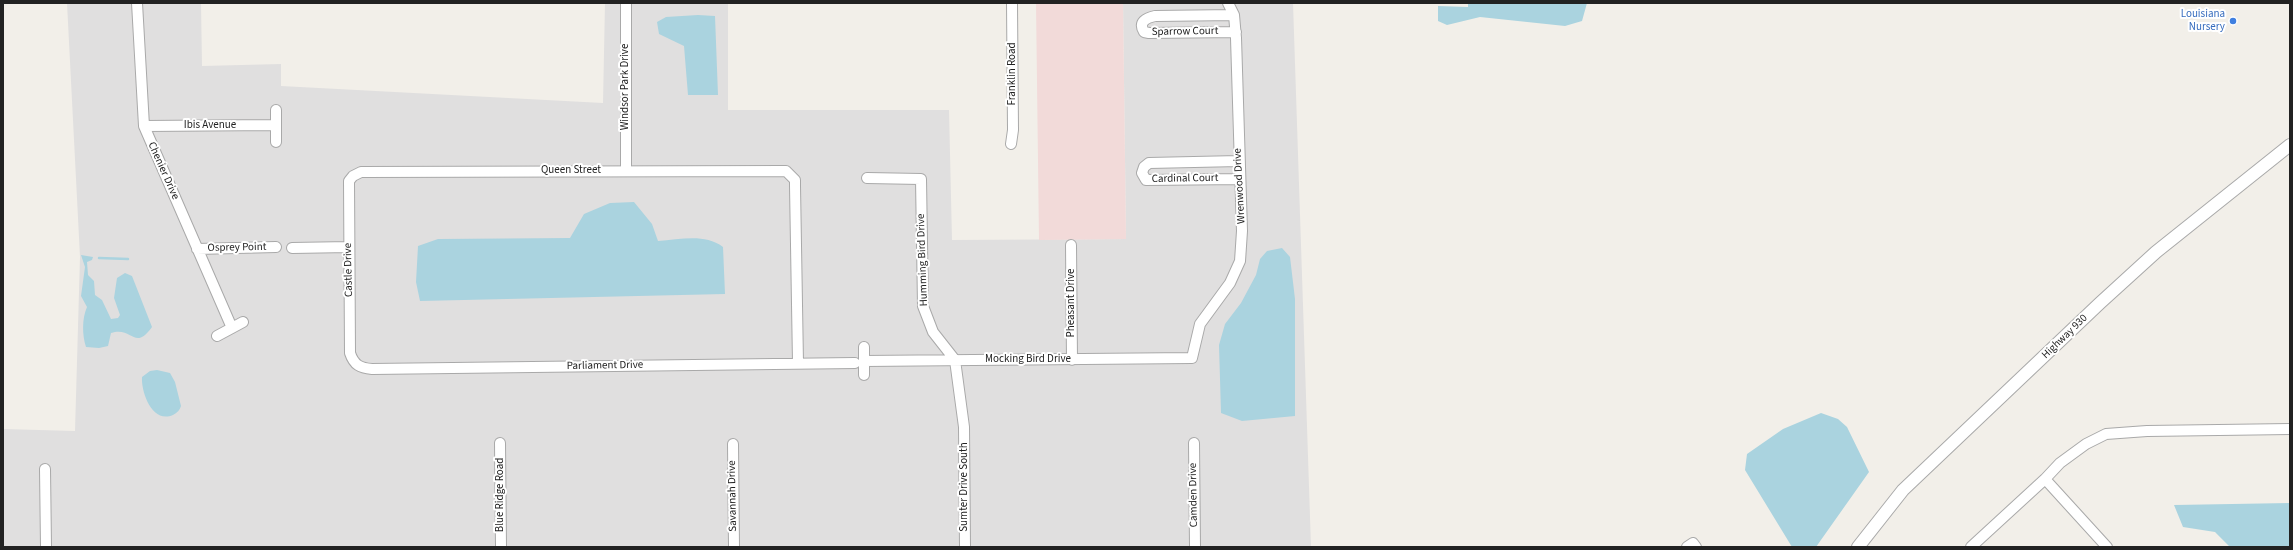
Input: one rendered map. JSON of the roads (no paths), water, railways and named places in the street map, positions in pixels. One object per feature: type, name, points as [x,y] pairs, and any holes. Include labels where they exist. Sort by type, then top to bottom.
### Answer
[{"type":"street","name":"Chenier Drive","points":[[137,3],[144,126],[232,328]]},
{"type":"street","name":"Windsor Park Drive","points":[[626,3],[626,171]]},
{"type":"street","name":"Franklin Road","points":[[1011,144],[1013,130],[1012,3]]},
{"type":"street","name":"Wrenwood Drive","points":[[1192,358],[1200,324],[1230,283],[1240,260],[1242,231],[1236,32],[1234,15],[1228,3]]},
{"type":"street","name":"Sparrow Court","points":[[1234,15],[1155,16],[1146,18],[1142,22],[1141,28],[1144,32],[1149,33],[1236,32]]},
{"type":"street","points":[[276,110],[276,142]]},
{"type":"street","name":"Ibis Avenue","points":[[144,126],[276,125]]},
{"type":"street","name":"Highway 930","points":[[1858,547],[1903,490],[2109,294],[2156,252],[2290,145]]},
{"type":"street","name":"Cardinal Court","points":[[1239,161],[1149,163],[1144,167],[1142,173],[1146,180],[1240,179]]},
{"type":"street","name":"Queen Street","points":[[353,176],[361,172],[779,170],[790,174],[795,180],[798,363]]},
{"type":"street","name":"Castle Drive","points":[[353,176],[347,189],[350,353],[356,364]]},
{"type":"street","name":"Humming Bird Drive","points":[[867,178],[921,179],[923,306],[933,332],[955,360]]},
{"type":"street","name":"Pheasant Drive","points":[[1072,245],[1072,360]]},
{"type":"street","name":"Osprey Point","points":[[197,248],[276,247]]},
{"type":"street","points":[[292,248],[348,247]]},
{"type":"street","points":[[217,336],[243,322]]},
{"type":"street","points":[[864,347],[859,362],[864,375]]},
{"type":"street","name":"Mocking Bird Drive","points":[[859,362],[1192,358]]},
{"type":"street","name":"Sumter Drive South","points":[[955,360],[964,427],[965,547]]},
{"type":"street","name":"Parliament Drive","points":[[356,364],[372,369],[859,362]]},
{"type":"street","points":[[1971,547],[2045,479],[2060,463],[2086,444],[2106,434],[2147,430],[2290,430]]},
{"type":"street","name":"Blue Ridge Road","points":[[500,443],[501,547]]},
{"type":"street","name":"Camden Drive","points":[[1194,443],[1195,547]]},
{"type":"street","name":"Savannah Drive","points":[[733,444],[734,547]]},
{"type":"street","points":[[45,469],[46,547]]},
{"type":"street","points":[[2045,479],[2107,547]]},
{"type":"street","points":[[1687,547],[1693,544],[1696,547]]},
{"type":"water","points":[[1468,3],[1587,3],[1582,21],[1565,26],[1480,17],[1447,25],[1438,21],[1438,6],[1468,7]]},
{"type":"water","points":[[698,15],[715,16],[718,95],[688,95],[684,46],[659,34],[657,22],[666,17]]},
{"type":"water","points":[[634,202],[652,224],[658,241],[692,238],[708,240],[723,247],[725,294],[420,301],[416,282],[418,246],[438,239],[570,238],[584,214],[610,203]]},
{"type":"water","points":[[1282,248],[1290,257],[1295,299],[1295,416],[1242,421],[1221,413],[1219,345],[1225,324],[1241,303],[1256,275],[1260,259],[1267,251]]},
{"type":"water","points":[[81,255],[93,257],[92,260],[87,262],[88,275],[94,281],[95,295],[102,300],[111,319],[118,318],[120,315],[114,298],[117,278],[125,273],[132,276],[152,327],[141,338],[118,332],[111,333],[108,346],[99,348],[86,347],[83,327],[87,307],[81,296],[85,267]]},
{"type":"water","points":[[157,370],[170,373],[175,382],[181,406],[180,409],[173,415],[166,417],[159,415],[154,411],[149,405],[143,391],[142,377],[150,371]]},
{"type":"water","points":[[1821,413],[1838,419],[1847,427],[1869,472],[1816,547],[1792,547],[1745,470],[1747,454],[1783,429]]},
{"type":"water","points":[[2290,503],[2290,547],[2230,547],[2215,532],[2183,527],[2174,505]]},
{"type":"waterway","points":[[99,258],[128,259]]},
{"type":"place","name":"Louisiana Nursery","points":[[2233,21]]}]
